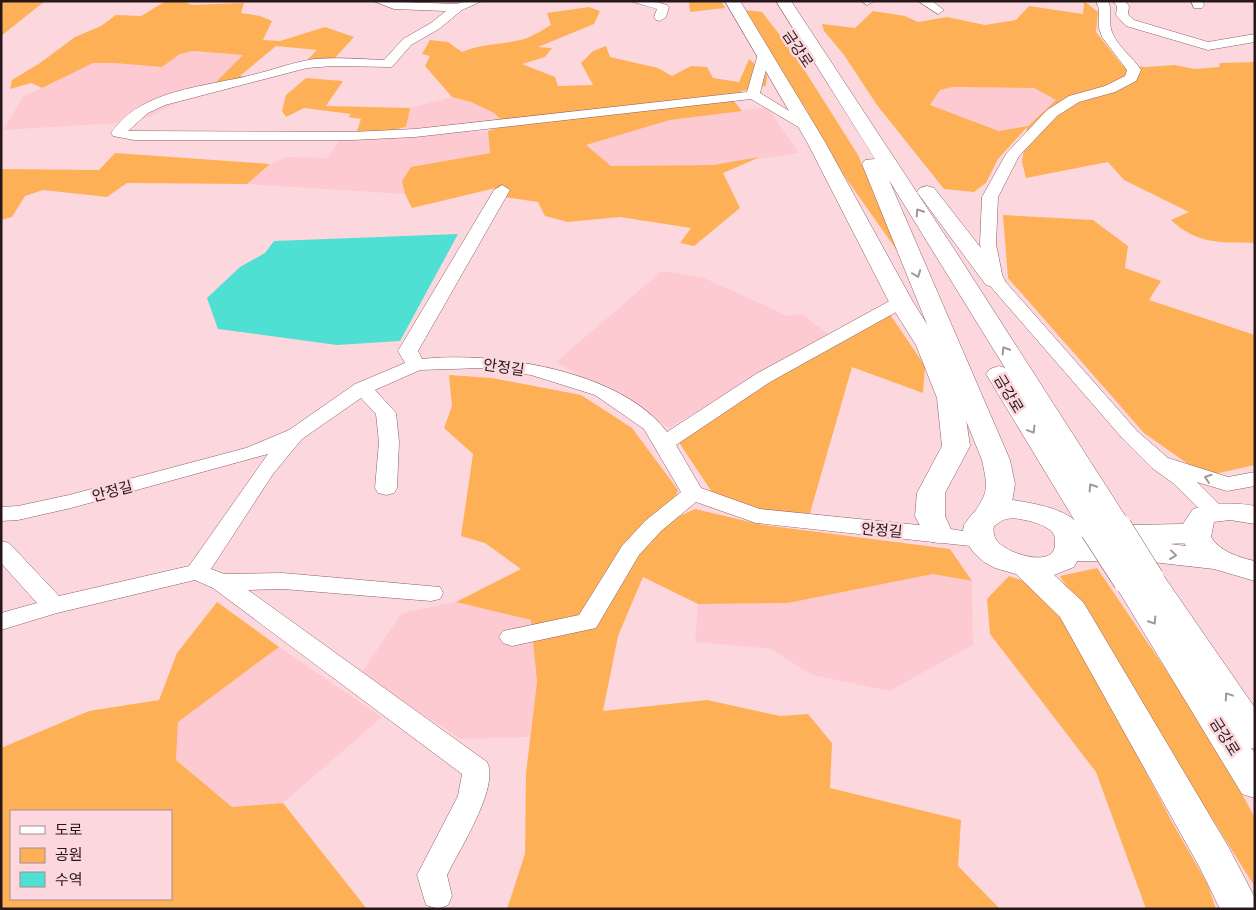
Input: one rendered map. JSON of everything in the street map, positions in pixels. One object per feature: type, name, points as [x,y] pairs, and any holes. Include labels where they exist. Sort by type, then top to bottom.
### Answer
[{"type":"main road","points":[[732,1],[805,125],[901,302],[928,345],[950,398],[956,446],[931,493],[930,516],[938,534]]},
{"type":"main road","name":"금강로","points":[[768,1],[822,82],[872,164],[1088,534],[1138,580],[1255,736]]},
{"type":"main road","name":"금강로","points":[[783,1],[945,252],[1088,534]]},
{"type":"main road","points":[[792,1],[941,212],[994,280]]},
{"type":"main road","points":[[872,164],[996,460],[1001,487],[998,504],[984,528],[987,550],[998,557],[1027,567],[1043,567],[1056,564],[1066,558],[1088,534],[1169,535],[1230,511],[1255,515]]},
{"type":"main road","points":[[984,528],[999,511],[1013,509],[1029,510],[1088,534],[1152,552],[1219,560]]},
{"type":"main road","points":[[1205,522],[1198,542],[1206,552],[1253,576]]},
{"type":"main road","points":[[1027,567],[1072,610],[1206,843],[1240,909]]},
{"type":"main road","name":"금강로","points":[[1138,580],[1255,784]]},
{"type":"street","points":[[378,1],[394,6],[458,8]]},
{"type":"street","points":[[476,1],[458,8],[442,18],[435,26],[407,42],[387,64],[317,62],[282,69],[254,79],[199,91],[157,105],[141,112],[125,123],[118,134],[134,136],[237,136],[415,133],[753,95],[805,125]]},
{"type":"street","points":[[636,1],[663,7],[660,16]]},
{"type":"street","points":[[924,1],[938,10]]},
{"type":"street","points":[[1102,1],[1106,7],[1106,32],[1130,60],[1134,70],[1131,78],[1110,89],[1074,99],[1052,113],[1013,154],[1004,167],[994,192],[990,197],[988,244],[994,280],[1130,435],[1160,463],[1182,478],[1205,522]]},
{"type":"street","points":[[1119,1],[1123,6],[1122,15],[1130,23],[1208,46],[1255,38]]},
{"type":"street","points":[[753,95],[764,54]]},
{"type":"street","points":[[416,365],[408,351],[502,190]]},
{"type":"street","points":[[664,442],[764,378],[901,302]]},
{"type":"street","name":"안정길","points":[[1,514],[18,513],[71,501],[253,452],[296,434],[362,388],[416,365],[446,362],[482,362],[534,370],[602,391],[650,424],[664,442],[693,493],[756,516],[798,522],[938,534],[984,528]]},
{"type":"street","points":[[362,388],[386,413],[388,442],[386,488]]},
{"type":"street","points":[[196,572],[265,470],[296,434]]},
{"type":"street","points":[[1160,463],[1227,484],[1255,480]]},
{"type":"street","points":[[512,637],[587,622],[630,551],[653,526],[693,493]]},
{"type":"street","points":[[1,548],[54,606]]},
{"type":"street","points":[[1,622],[54,606],[196,572],[221,582],[477,770],[472,796],[432,875],[437,896]]},
{"type":"street","points":[[221,582],[284,581],[432,593]]},
{"type":"shaded area","points":[[193,51],[244,55],[213,85],[149,117],[119,123],[3,130],[23,97],[93,63],[115,63]]},
{"type":"shaded area","points":[[953,87],[1035,88],[1056,100],[1028,126],[999,131],[930,105],[940,90]]},
{"type":"shaded area","points":[[452,97],[471,102],[494,113],[507,125],[460,132],[488,131],[490,153],[473,156],[402,181],[405,194],[247,184],[270,164],[287,157],[327,158],[341,138],[415,134],[406,127],[410,108]]},
{"type":"shaded area","points":[[767,107],[799,153],[713,165],[611,166],[586,145],[670,120]]},
{"type":"shaded area","points":[[662,271],[702,277],[788,316],[802,314],[828,334],[669,428],[556,362]]},
{"type":"shaded area","points":[[933,574],[972,581],[973,645],[889,691],[812,675],[771,649],[695,642],[698,604],[788,603]]},
{"type":"shaded area","points":[[456,602],[531,620],[537,682],[530,737],[460,739],[361,673],[402,613]]},
{"type":"shaded area","points":[[279,647],[382,717],[283,803],[232,807],[176,760],[178,722]]},
{"type":"green space","points":[[1,1],[45,1],[1,36]]},
{"type":"green space","points":[[166,1],[182,1],[192,5],[244,3],[241,13],[260,16],[272,21],[263,40],[280,41],[325,27],[354,37],[334,59],[304,63],[317,50],[276,46],[240,76],[253,77],[213,85],[243,55],[193,51],[180,54],[162,67],[93,63],[42,88],[31,83],[10,89],[12,80],[40,63],[75,37],[101,26],[116,15],[141,16]]},
{"type":"green space","points":[[689,1],[721,1],[725,8],[690,12]]},
{"type":"green space","points":[[1084,1],[1098,12],[1096,32],[1122,65],[1145,67],[1175,65],[1194,69],[1219,67],[1220,63],[1255,62],[1255,243],[1221,242],[1190,234],[1171,220],[1189,212],[1124,180],[1108,162],[1026,178],[1022,162],[1027,127],[998,159],[986,183],[974,192],[944,189],[877,105],[844,55],[824,31],[822,24],[855,28],[873,11],[905,16],[918,22],[947,17],[985,25],[1016,20],[1029,6],[1083,14]],"holes":[[[953,87],[1034,88],[1056,100],[1028,126],[999,131],[930,105],[940,90]]]},
{"type":"green space","points":[[589,7],[600,11],[594,24],[538,47],[552,48],[545,57],[522,64],[555,77],[558,86],[593,85],[581,63],[593,51],[606,46],[610,57],[658,68],[672,76],[691,66],[707,67],[713,78],[739,82],[749,59],[767,75],[766,86],[742,91],[733,100],[742,111],[670,120],[586,145],[611,166],[713,165],[760,157],[723,173],[740,208],[694,246],[680,243],[691,228],[620,217],[568,222],[545,216],[538,202],[504,197],[504,186],[412,208],[405,194],[402,181],[411,167],[490,153],[488,131],[507,125],[494,113],[471,102],[452,97],[425,66],[430,56],[422,54],[430,40],[448,42],[462,52],[530,37],[551,25],[547,13]]},
{"type":"green space","points":[[744,10],[762,12],[793,52],[858,155],[898,252],[843,174],[808,113]]},
{"type":"green space","points":[[306,78],[343,81],[326,106],[410,108],[406,127],[388,131],[357,131],[361,119],[348,117],[351,114],[304,108],[286,117],[282,111],[286,95]]},
{"type":"green space","points":[[115,153],[270,164],[247,184],[127,183],[107,197],[43,190],[25,196],[12,217],[1,220],[1,169],[99,170]]},
{"type":"green space","points":[[1003,215],[1093,220],[1128,246],[1125,268],[1161,281],[1149,300],[1255,335],[1255,465],[1205,476],[1144,433],[1008,278]]},
{"type":"green space","points":[[889,313],[925,366],[923,393],[852,367],[810,513],[763,512],[714,495],[678,441],[812,356]]},
{"type":"green space","points":[[449,375],[492,378],[581,395],[632,428],[678,490],[669,521],[695,509],[763,525],[950,549],[972,581],[933,574],[788,603],[698,604],[643,577],[618,636],[603,711],[707,700],[780,716],[808,714],[832,743],[830,788],[961,820],[958,866],[1000,909],[507,909],[525,854],[526,773],[537,682],[531,620],[456,602],[521,569],[485,543],[461,536],[473,454],[444,428],[452,406]]},
{"type":"green space","points":[[1097,568],[1210,735],[1255,818],[1255,887],[1060,576]]},
{"type":"green space","points":[[1009,576],[1039,586],[1081,647],[1172,822],[1208,885],[1216,909],[1146,909],[1096,772],[990,634],[987,599]]},
{"type":"green space","points":[[217,602],[279,647],[178,722],[176,760],[232,807],[283,803],[367,909],[1,909],[1,748],[89,711],[159,700],[177,653]]},
{"type":"water","points":[[458,234],[400,341],[337,345],[218,329],[207,298],[240,267],[265,253],[274,241]]}]
